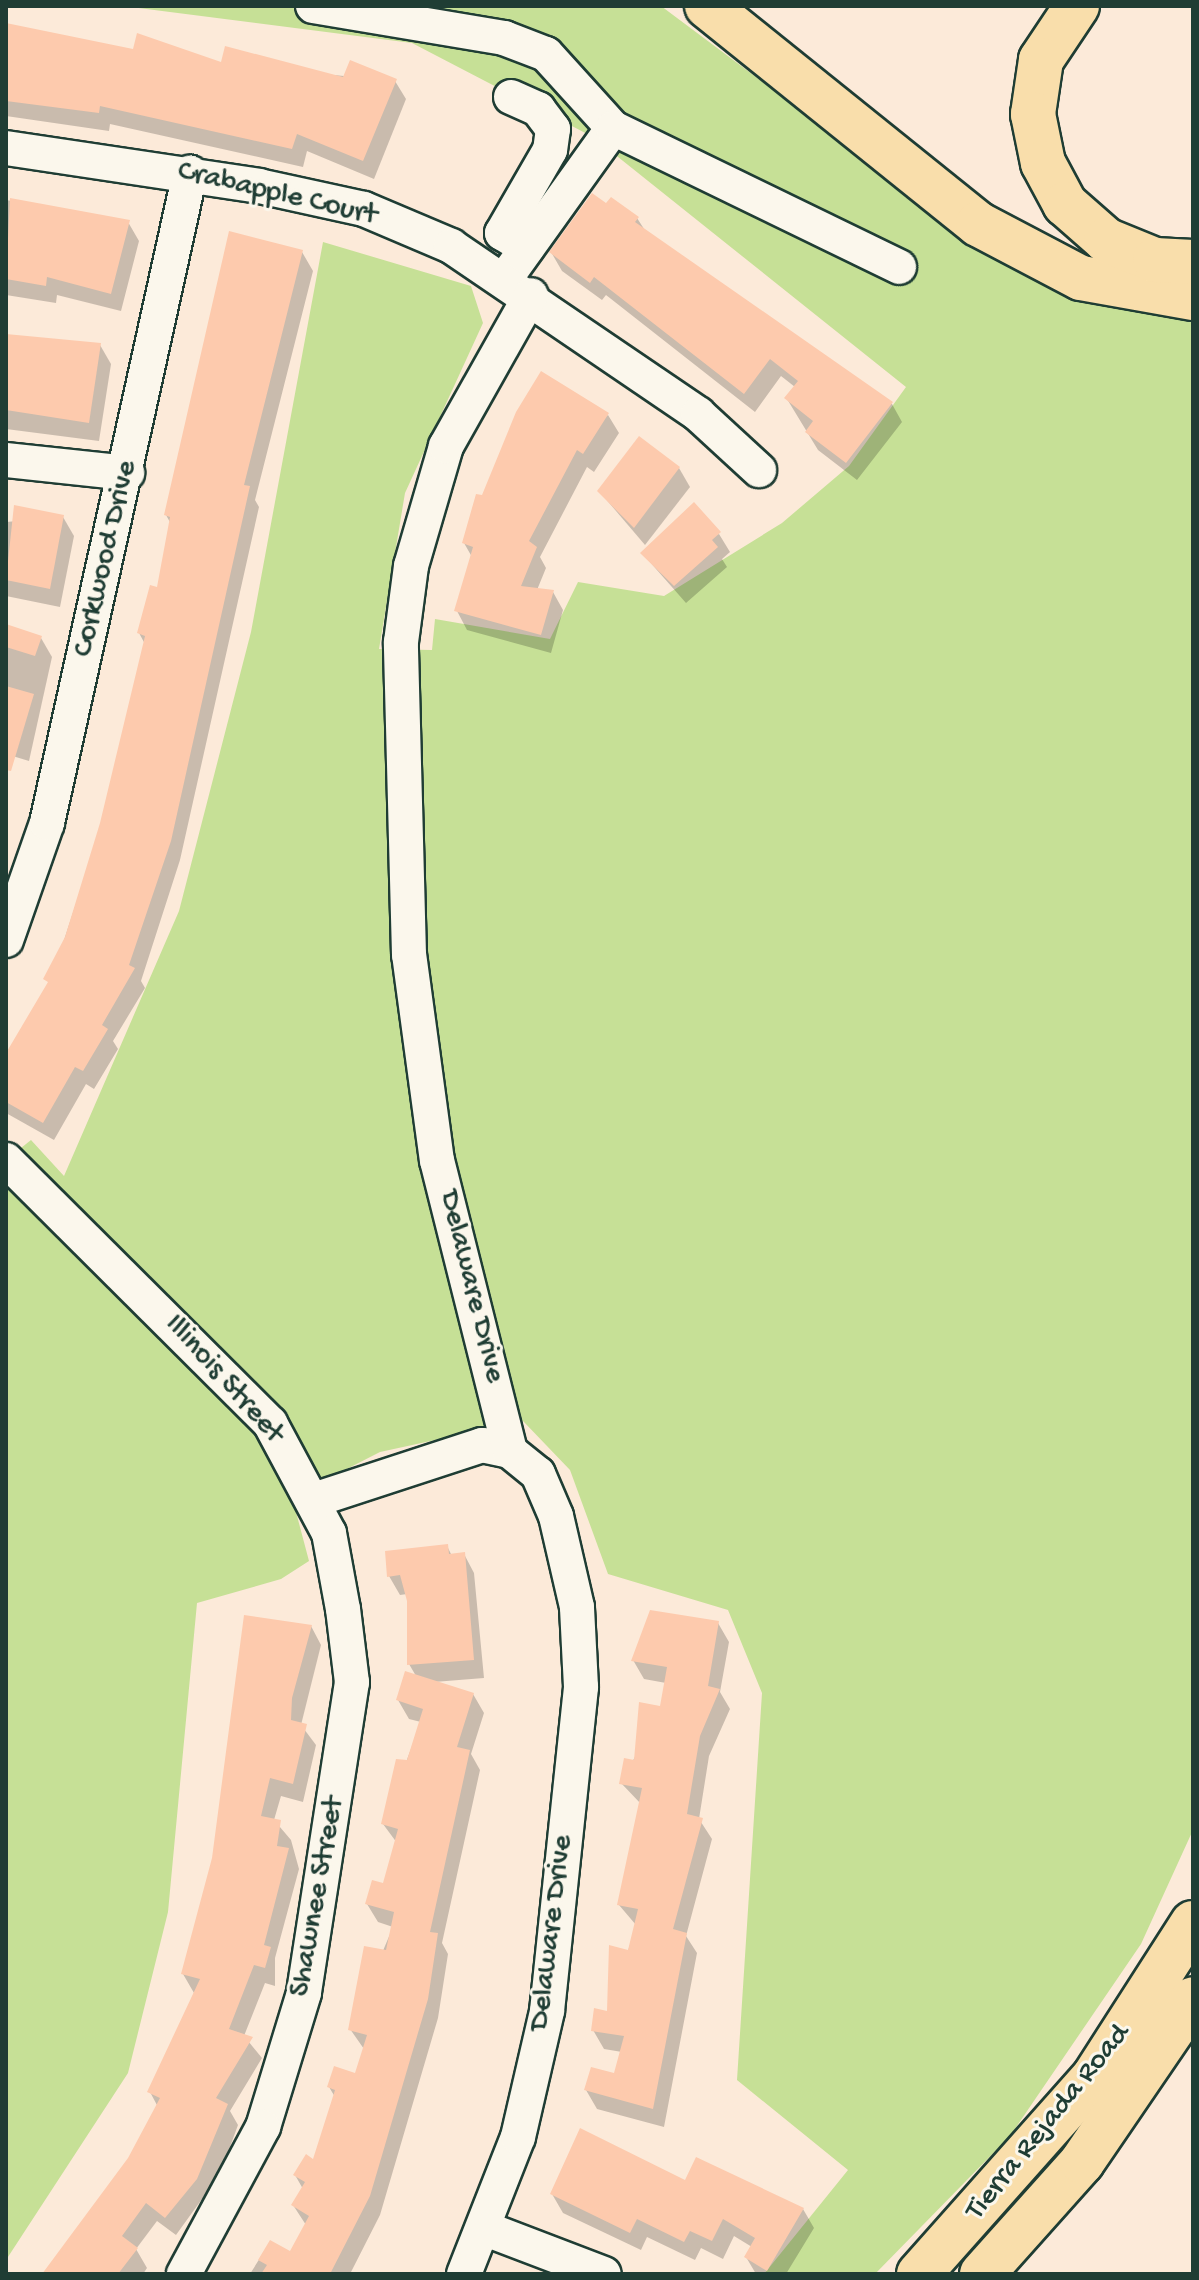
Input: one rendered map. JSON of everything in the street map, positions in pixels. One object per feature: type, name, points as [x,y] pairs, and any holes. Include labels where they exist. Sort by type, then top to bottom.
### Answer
[{"type":"main road","points":[[707,6],[978,224],[1081,278],[1193,298]]},
{"type":"main road","points":[[1077,6],[1041,60],[1033,114],[1043,163],[1065,204],[1106,240],[1155,260],[1193,262]]},
{"type":"main road","name":"Tierra Rejada Road","points":[[919,2274],[1094,2077],[1193,1923]]},
{"type":"main road","name":"Tierra Rejada Road","points":[[982,2274],[1082,2162],[1193,1999]]},
{"type":"street","points":[[313,6],[446,26],[546,54],[613,128],[899,267]]},
{"type":"street","points":[[511,97],[538,109],[553,129],[550,150],[502,233],[527,248]]},
{"type":"street","name":"Delaware Drive","points":[[464,2274],[486,2229],[518,2137],[547,2011],[581,1687],[577,1607],[556,1516],[538,1474],[510,1451],[437,1161],[409,955],[401,642],[411,566],[446,446],[518,287],[527,248],[613,128]]},
{"type":"street","name":"Crabapple Court","points":[[6,148],[190,173],[364,209],[518,287],[698,414],[759,470]]},
{"type":"street","name":"Corkwood Drive","points":[[6,940],[47,823],[127,473],[190,173]]},
{"type":"street","points":[[6,460],[127,473]]},
{"type":"street","name":"Illinois Street","points":[[6,1160],[226,1375],[270,1423],[314,1500]]},
{"type":"street","points":[[314,1500],[482,1445],[510,1451]]},
{"type":"street","name":"Shawnee Street","points":[[184,2274],[263,2127],[304,1993],[327,1860],[352,1682],[329,1533],[314,1500]]},
{"type":"street","points":[[486,2229],[604,2274]]},
{"type":"green space","points":[[123,6],[661,6],[886,174],[1081,301],[1193,319],[1193,1830],[1141,1944],[1010,2136],[875,2274],[764,2274],[848,2170],[737,2080],[762,1693],[728,1610],[608,1574],[570,1470],[523,1421],[380,1452],[292,1497],[309,1561],[281,1579],[197,1603],[168,1912],[128,2073],[6,2260],[6,1160],[31,1140],[64,1176],[179,911],[251,632],[323,242],[471,286],[483,323],[405,493],[379,649],[432,650],[435,619],[550,639],[578,582],[664,596],[782,523],[849,466],[906,387],[593,137],[412,43]]},
{"type":"building","points":[[6,23],[133,49],[137,33],[221,62],[225,46],[343,77],[350,60],[397,79],[363,161],[297,134],[292,149],[100,106],[99,113],[6,101]]},
{"type":"building","points":[[592,193],[606,203],[611,197],[639,217],[635,222],[893,402],[846,463],[805,432],[813,421],[784,398],[798,381],[770,359],[744,394],[594,277],[590,283],[549,252]]},
{"type":"building","points":[[10,198],[130,220],[111,294],[47,277],[46,286],[6,279]]},
{"type":"building","points":[[229,231],[303,250],[244,485],[250,486],[171,841],[129,965],[135,968],[102,1025],[108,1029],[83,1071],[75,1067],[43,1123],[6,1102],[6,1053],[48,982],[43,979],[65,937],[100,823],[145,636],[137,633],[150,585],[157,587],[170,517],[164,515]]},
{"type":"building","points":[[6,334],[101,343],[89,423],[6,410]]},
{"type":"building","points":[[541,371],[609,413],[583,454],[577,450],[529,541],[537,547],[521,586],[554,590],[541,635],[454,611],[473,547],[462,543],[476,494],[482,495],[516,412]]},
{"type":"building","points":[[639,436],[680,467],[634,528],[597,491]]},
{"type":"building","points":[[694,502],[721,532],[712,540],[718,547],[674,586],[640,553]]},
{"type":"building","points":[[14,505],[64,515],[50,589],[6,580]]},
{"type":"building","points":[[6,624],[42,636],[35,656],[6,647]]},
{"type":"building","points":[[6,686],[34,694],[11,771],[6,770]]},
{"type":"building","points":[[448,1544],[449,1554],[465,1552],[474,1660],[407,1665],[407,1601],[400,1575],[387,1577],[385,1551]]},
{"type":"building","points":[[650,1610],[719,1621],[708,1686],[720,1689],[700,1736],[687,1814],[703,1818],[673,1929],[687,1933],[653,2109],[584,2090],[591,2067],[614,2073],[624,2036],[591,2031],[594,2008],[607,2011],[609,1945],[628,1950],[638,1909],[617,1905],[642,1788],[619,1784],[624,1758],[634,1760],[639,1702],[660,1706],[667,1667],[631,1661]]},
{"type":"building","points":[[244,1615],[312,1625],[292,1698],[291,1720],[307,1724],[293,1784],[270,1778],[261,1816],[281,1820],[277,1846],[289,1848],[264,1945],[271,1947],[265,1968],[254,1965],[229,2029],[253,2037],[216,2098],[228,2104],[197,2179],[165,2218],[146,2203],[122,2236],[138,2248],[118,2274],[42,2274],[128,2158],[160,2098],[147,2092],[200,1979],[181,1974],[212,1858]]},
{"type":"building","points":[[405,1671],[474,1693],[457,1747],[470,1750],[430,1932],[438,1933],[428,1999],[370,2196],[330,2274],[261,2274],[267,2265],[258,2260],[270,2240],[290,2251],[309,2216],[291,2205],[305,2182],[293,2175],[306,2154],[313,2159],[335,2090],[327,2087],[334,2066],[355,2073],[367,2035],[348,2030],[364,1946],[386,1950],[394,1912],[365,1904],[372,1880],[383,1883],[398,1829],[381,1824],[396,1759],[407,1760],[423,1709],[396,1700]]},
{"type":"building","points":[[580,2128],[685,2180],[696,2157],[804,2208],[767,2271],[744,2257],[755,2238],[723,2219],[712,2241],[690,2231],[684,2242],[637,2219],[630,2233],[550,2194]]}]
